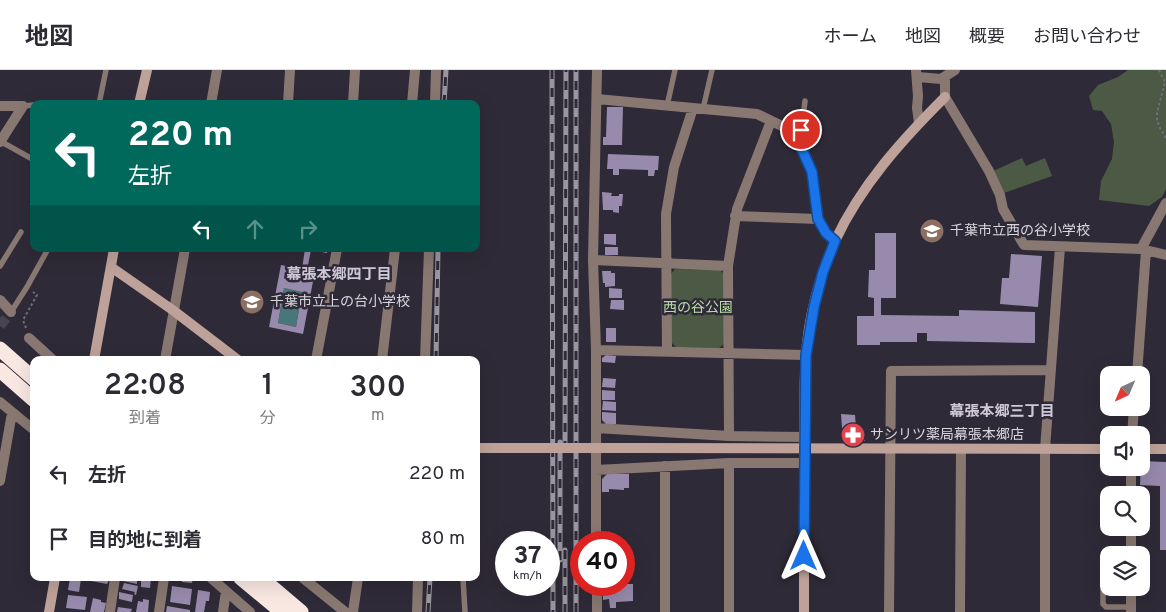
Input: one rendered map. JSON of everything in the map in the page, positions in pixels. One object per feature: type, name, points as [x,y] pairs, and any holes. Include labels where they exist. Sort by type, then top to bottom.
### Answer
[{"type":"highway","points":[[2,351],[30,376]]},
{"type":"highway","points":[[0,370],[30,396]]},
{"type":"highway","points":[[0,377],[30,397]]},
{"type":"highway","points":[[245,581],[282,612]]},
{"type":"highway","points":[[264,581],[301,612]]},
{"type":"street","points":[[141,100],[147,70]]},
{"type":"street","points":[[212,100],[217,70]]},
{"type":"street","points":[[288,100],[290,70]]},
{"type":"street","points":[[352,100],[355,70]]},
{"type":"street","points":[[412,100],[415,70]]},
{"type":"street","points":[[435,100],[436,70]]},
{"type":"street","points":[[596,531],[596,350],[593,260],[597,70]]},
{"type":"street","points":[[919,123],[916,108],[917,74],[940,79],[955,70]]},
{"type":"street","points":[[945,77],[945,97],[989,172],[1000,195],[1003,209],[1024,246],[1144,249],[1166,255]]},
{"type":"street","points":[[804,612],[806,355],[814,307],[823,272],[835,241],[874,176],[919,123],[945,97]]},
{"type":"street","points":[[597,99],[758,114],[784,128],[800,145],[812,172],[818,219],[826,233],[835,241]]},
{"type":"street","points":[[0,106],[23,106]]},
{"type":"street","points":[[0,142],[23,106]]},
{"type":"street","points":[[667,351],[666,214],[669,189],[674,167],[698,109]]},
{"type":"street","points":[[729,436],[728,266],[737,209],[771,121]]},
{"type":"street","points":[[1138,366],[1144,249],[1166,203]]},
{"type":"street","points":[[735,216],[818,219]]},
{"type":"street","points":[[1045,612],[1045,449],[1060,247]]},
{"type":"street","points":[[95,356],[113,252]]},
{"type":"street","points":[[166,356],[184,252]]},
{"type":"street","points":[[317,356],[336,252]]},
{"type":"street","points":[[382,356],[395,252]]},
{"type":"street","points":[[425,356],[429,252]]},
{"type":"street","points":[[593,260],[728,266]]},
{"type":"street","points":[[111,266],[174,310],[233,356]]},
{"type":"street","points":[[0,300],[11,312]]},
{"type":"street","points":[[29,338],[49,356]]},
{"type":"street","points":[[596,350],[806,355]]},
{"type":"street","points":[[889,612],[891,371],[1050,370]]},
{"type":"street","points":[[0,402],[30,427]]},
{"type":"street","points":[[0,481],[12,413]]},
{"type":"street","points":[[596,428],[729,436],[804,437]]},
{"type":"street","points":[[480,448],[1100,449]]},
{"type":"street","points":[[960,612],[961,449]]},
{"type":"street","points":[[1150,449],[1166,449]]},
{"type":"street","points":[[596,470],[729,462],[804,463]]},
{"type":"street","points":[[729,462],[729,612]]},
{"type":"street","points":[[664,466],[665,612]]},
{"type":"street","points":[[49,612],[54,581]]},
{"type":"street","points":[[110,612],[115,581]]},
{"type":"street","points":[[159,612],[164,581]]},
{"type":"street","points":[[214,581],[250,612]]},
{"type":"street","points":[[307,581],[345,612]]},
{"type":"street","points":[[354,612],[358,581]]},
{"type":"street","points":[[417,612],[418,581]]},
{"type":"street","points":[[223,612],[226,591]]},
{"type":"street","points":[[597,596],[597,612]]},
{"type":"street","points":[[1131,596],[1131,610]]},
{"type":"lane","points":[[100,100],[106,70]]},
{"type":"lane","points":[[667,106],[675,70]]},
{"type":"lane","points":[[698,109],[712,70]]},
{"type":"lane","points":[[800,145],[805,101]]},
{"type":"lane","points":[[23,106],[30,106]]},
{"type":"lane","points":[[0,142],[30,158]]},
{"type":"lane","points":[[0,266],[21,232]]},
{"type":"lane","points":[[11,312],[46,252]]},
{"type":"lane","points":[[463,581],[465,612]]},
{"type":"lane","points":[[1103,596],[1103,604],[1106,607],[1131,610]]},
{"type":"path","points":[[1159,70],[1165,82],[1157,120],[1166,138]]},
{"type":"path","points":[[27,287],[37,295],[23,320],[29,338]]},
{"type":"green space","points":[[1128,70],[1166,70],[1166,189],[1162,197],[1149,206],[1099,200],[1101,181],[1112,159],[1114,142],[1111,124],[1102,111],[1093,110],[1089,96],[1098,85],[1118,77]]},
{"type":"green space","points":[[1022,158],[1026,166],[1045,158],[1052,176],[1004,193],[993,171]]},
{"type":"green space","name":"西の谷公園","points":[[675,269],[720,270],[725,275],[725,343],[719,348],[676,347],[671,342],[671,274]]},
{"type":"shaded area","points":[[284,288],[302,292],[296,327],[278,323]]},
{"type":"building","points":[[607,107],[623,107],[622,145],[603,145],[603,137],[606,137]]},
{"type":"building","points":[[608,154],[659,156],[658,170],[655,170],[654,176],[648,176],[648,170],[619,169],[619,175],[613,175],[613,169],[607,169]]},
{"type":"building","points":[[602,192],[612,193],[611,196],[623,194],[619,213],[613,212],[613,210],[603,210]]},
{"type":"building","points":[[875,233],[896,233],[896,298],[881,298],[881,315],[959,316],[959,310],[1035,312],[1035,343],[927,341],[927,333],[917,333],[917,342],[880,342],[880,345],[857,345],[857,316],[874,316],[874,298],[868,297],[869,270],[875,270]]},
{"type":"building","points":[[604,234],[616,234],[616,245],[604,244]]},
{"type":"building","points":[[605,247],[618,247],[618,255],[605,255]]},
{"type":"building","points":[[305,252],[311,252],[307,270],[315,271],[303,334],[269,327],[281,265],[302,269]],"holes":[[[284,288],[302,292],[296,327],[278,323]]]},
{"type":"building","points":[[1011,254],[1042,256],[1038,307],[1000,304],[1002,278],[1009,278]]},
{"type":"building","points":[[602,271],[615,273],[615,286],[605,287]]},
{"type":"building","points":[[609,288],[622,289],[622,298],[609,298]]},
{"type":"building","points":[[611,300],[624,300],[624,310],[610,309]]},
{"type":"building","points":[[606,328],[616,328],[616,342],[606,342]]},
{"type":"building","points":[[606,355],[616,356],[615,363],[602,362],[602,358]]},
{"type":"building","points":[[603,378],[616,379],[615,388],[602,387]]},
{"type":"building","points":[[602,390],[615,391],[615,400],[602,400]]},
{"type":"building","points":[[603,401],[616,402],[616,411],[602,410]]},
{"type":"building","points":[[602,412],[616,413],[616,424],[606,424],[602,420]]},
{"type":"building","points":[[841,414],[855,415],[856,428],[864,429],[865,441],[846,441],[846,429],[842,428]]},
{"type":"building","points":[[1150,461],[1166,462],[1166,550],[1160,550],[1160,486],[1140,485],[1140,476],[1150,476]]},
{"type":"building","points":[[607,474],[629,474],[629,488],[624,488],[624,490],[609,489],[609,492],[602,492],[602,479]]},
{"type":"building","points":[[70,581],[81,581],[79,592],[68,590]]},
{"type":"building","points":[[91,581],[108,581],[107,584]]},
{"type":"building","points":[[123,581],[137,581],[137,584]]},
{"type":"building","points":[[141,581],[151,581],[150,588],[141,587]]},
{"type":"building","points":[[124,583],[138,586],[136,595],[134,594],[135,592],[122,589]]},
{"type":"building","points":[[172,586],[192,589],[190,605],[170,602]]},
{"type":"building","points":[[198,590],[210,592],[209,601],[206,601],[204,612],[195,612]]},
{"type":"building","points":[[119,592],[133,595],[132,602],[119,599]]},
{"type":"building","points":[[68,595],[87,597],[85,610],[66,608]]},
{"type":"building","points":[[603,596],[633,596],[633,601],[616,602],[616,608],[610,608],[609,599],[603,600]]},
{"type":"building","points":[[93,598],[106,603],[104,612],[90,612]]},
{"type":"building","points":[[143,599],[149,600],[148,612],[136,612],[138,601],[143,602]]},
{"type":"building","points":[[167,606],[190,610],[190,612],[166,612]]},
{"type":"building","points":[[118,607],[132,609],[131,612],[117,612]]},
{"type":"tunnel","points":[[0,326],[11,312]]},
{"type":"railway","points":[[444,100],[446,70]]},
{"type":"railway","points":[[552,70],[553,612]]},
{"type":"railway","points":[[565,450],[566,70]]},
{"type":"railway","points":[[576,70],[576,612]]},
{"type":"railway","points":[[436,356],[438,252]]},
{"type":"railway","points":[[560,442],[560,531]]},
{"type":"railway","points":[[565,550],[565,612]]},
{"type":"railway","points":[[428,612],[430,581]]},
{"type":"place","name":"千葉市立西の谷小学校","points":[[932,231]]},
{"type":"place","name":"千葉市立上の台小学校","points":[[252,302]]},
{"type":"place","name":"サンリツ薬局幕張本郷店","points":[[853,435]]},
{"type":"district","name":"幕張本郷四丁目","points":[[339,275]]},
{"type":"district","name":"幕張本郷三丁目","points":[[1002,412]]},
{"type":"route","points":[[801,130],[800,145],[812,172],[818,219],[826,233],[835,241],[823,272],[814,307],[806,355],[804,556]]}]
